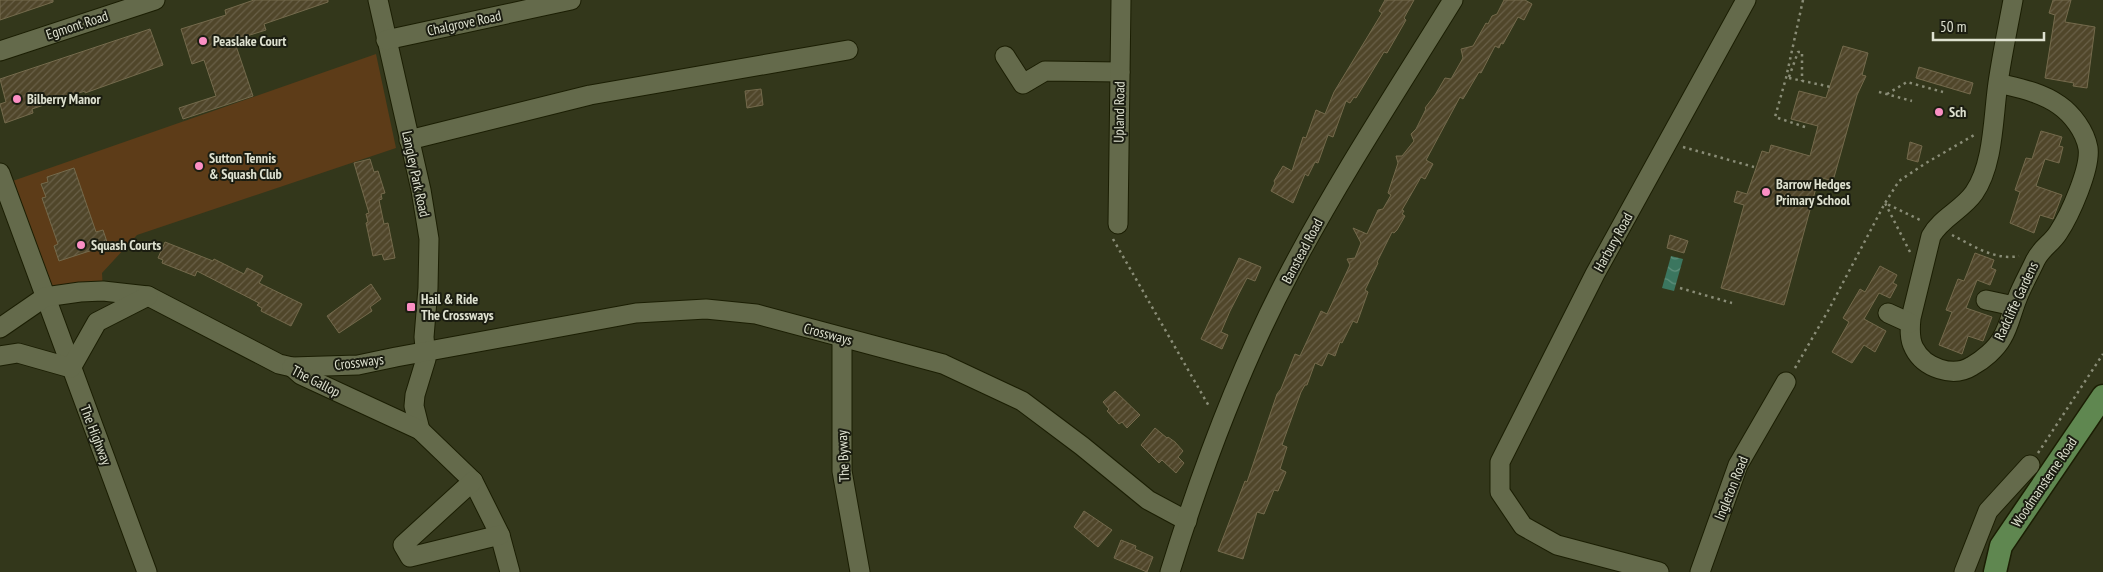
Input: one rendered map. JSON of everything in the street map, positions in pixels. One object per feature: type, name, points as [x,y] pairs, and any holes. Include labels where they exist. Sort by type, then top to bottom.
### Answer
[{"type":"main road","name":"Woodmansterne Road","points":[[1995,572],[2002,546],[2103,396]]},
{"type":"street","name":"Egmont Road","points":[[0,51],[155,0]]},
{"type":"street","name":"Langley Park Road","points":[[378,0],[421,190],[429,239],[425,351]]},
{"type":"street","name":"Chalgrove Road","points":[[386,40],[571,0]]},
{"type":"street","name":"Upland Road","points":[[1118,224],[1121,0]]},
{"type":"street","name":"Banstead Road","points":[[1170,572],[1223,418],[1268,316],[1306,242],[1343,177],[1453,0]]},
{"type":"street","name":"Harbury Road","points":[[1658,572],[1557,545],[1523,526],[1500,492],[1500,462],[1595,274],[1746,0]]},
{"type":"street","name":"Radcliffe Gardens","points":[[1998,83],[2036,93],[2058,104],[2071,116],[2079,127],[2088,148],[2077,196],[2058,234],[2040,251],[2014,306],[2002,338],[1983,359],[1959,372],[1935,367],[1922,359],[1913,348],[1909,332],[1910,323],[1931,236],[1936,227],[1963,205],[1974,193],[1989,153],[1998,83],[2014,0]]},
{"type":"street","points":[[409,140],[590,96],[848,50]]},
{"type":"street","points":[[1005,56],[1023,84],[1045,71],[1120,72]]},
{"type":"street","name":"The Highway","points":[[0,174],[147,572]]},
{"type":"street","name":"The Gallop","points":[[45,298],[80,292],[103,291],[148,296],[279,364],[292,367],[301,375],[420,430],[473,481],[500,535],[510,572]]},
{"type":"street","points":[[0,356],[18,353],[71,368],[98,322],[148,296]]},
{"type":"street","points":[[0,328],[45,298]]},
{"type":"street","points":[[1986,300],[2014,306]]},
{"type":"street","name":"Crossways","points":[[292,367],[365,364],[425,351],[636,313],[706,309],[756,314],[943,364],[1022,401],[1082,446],[1148,500],[1187,521]]},
{"type":"street","points":[[1888,313],[1910,323]]},
{"type":"street","name":"The Byway","points":[[842,338],[842,471],[860,572]]},
{"type":"street","points":[[420,430],[415,401],[425,364],[425,351]]},
{"type":"street","name":"Ingleton Road","points":[[1700,572],[1738,465],[1786,382]]},
{"type":"street","points":[[1964,572],[1988,510],[2030,465]]},
{"type":"street","points":[[473,481],[403,545],[410,557],[500,535]]},
{"type":"path","points":[[1788,78],[1803,0]]},
{"type":"path","points":[[1802,81],[1802,52],[1798,52],[1775,117],[1808,128]]},
{"type":"path","points":[[1788,78],[1831,87]]},
{"type":"path","points":[[1887,94],[1907,82],[1943,92]]},
{"type":"path","points":[[1879,92],[1912,101]]},
{"type":"path","points":[[1786,382],[1828,311],[1885,202],[1899,182],[1926,163],[1994,124]]},
{"type":"path","points":[[1667,143],[1754,166]]},
{"type":"path","points":[[1118,224],[1111,236],[1209,407],[1223,418]]},
{"type":"path","points":[[1680,288],[1732,303]]},
{"type":"path","points":[[2030,465],[2103,354]]},
{"type":"shaded area","name":"Sutton Tennis & Squash Club","points":[[376,54],[396,148],[137,235],[102,273],[103,291],[45,297],[4,184]]},
{"type":"water","points":[[1671,256],[1683,259],[1674,291],[1662,288]]},
{"type":"building","points":[[0,0],[53,0],[53,2],[0,20]]},
{"type":"building","points":[[254,0],[328,0],[328,2],[264,24],[266,30],[234,40],[253,96],[183,119],[179,108],[216,96],[204,60],[192,64],[181,29],[226,15],[225,10]]},
{"type":"building","points":[[1385,0],[1414,0],[1404,18],[1406,20],[1387,53],[1384,52],[1356,98],[1354,97],[1350,103],[1346,101],[1333,137],[1328,135],[1318,163],[1315,162],[1308,176],[1305,174],[1293,203],[1271,191],[1275,183],[1274,181],[1283,166],[1292,171],[1303,137],[1306,138],[1316,110],[1325,114],[1334,92],[1382,13],[1379,11]]},
{"type":"building","points":[[1504,0],[1525,0],[1532,4],[1524,20],[1518,17],[1503,44],[1501,43],[1499,48],[1495,46],[1481,73],[1479,72],[1463,99],[1460,97],[1426,160],[1433,164],[1425,179],[1421,177],[1402,210],[1404,211],[1402,214],[1405,216],[1397,230],[1394,233],[1392,232],[1377,262],[1365,290],[1368,292],[1357,323],[1353,321],[1342,343],[1340,342],[1335,356],[1328,353],[1322,366],[1315,363],[1307,385],[1305,385],[1301,392],[1282,445],[1287,447],[1280,469],[1286,472],[1278,491],[1274,490],[1264,514],[1257,512],[1243,559],[1218,551],[1245,481],[1247,482],[1277,394],[1281,389],[1295,354],[1300,356],[1321,311],[1327,314],[1350,265],[1347,259],[1355,258],[1361,243],[1353,228],[1367,234],[1378,210],[1383,209],[1391,195],[1388,193],[1398,163],[1396,156],[1402,156],[1414,141],[1411,134],[1416,129],[1425,108],[1445,78],[1451,79],[1463,58],[1461,49],[1473,46],[1486,23],[1488,24],[1492,16],[1497,14]]},
{"type":"building","points":[[2053,0],[2071,0],[2065,22],[2095,27],[2087,88],[2073,86],[2074,83],[2045,78],[2055,15],[2049,13]]},
{"type":"building","points":[[150,29],[163,65],[85,93],[85,91],[32,109],[33,113],[5,123],[0,104],[6,102],[0,79]]},
{"type":"building","points":[[1843,46],[1868,53],[1862,75],[1866,76],[1857,95],[1833,181],[1819,177],[1784,305],[1721,288],[1744,205],[1734,202],[1737,191],[1747,194],[1762,151],[1769,153],[1771,145],[1810,156],[1818,126],[1791,119],[1799,91],[1826,98]]},
{"type":"building","points":[[1919,67],[1973,83],[1970,94],[1916,78]]},
{"type":"building","points":[[761,89],[763,105],[747,108],[745,91]]},
{"type":"building","points":[[2041,131],[2062,137],[2059,146],[2063,147],[2059,163],[2045,159],[2036,186],[2062,195],[2053,219],[2040,215],[2034,233],[2010,223],[2020,192],[2015,190],[2026,158],[2032,159]]},
{"type":"building","points":[[1910,142],[1922,146],[1918,162],[1907,159]]},
{"type":"building","points":[[370,159],[374,172],[378,171],[385,193],[381,194],[382,199],[379,200],[384,224],[388,223],[395,258],[384,260],[382,254],[373,256],[366,223],[368,222],[366,214],[369,213],[354,163]]},
{"type":"building","points":[[74,168],[96,232],[103,230],[108,245],[59,261],[54,246],[58,244],[42,198],[46,197],[41,184],[48,182],[47,177]]},
{"type":"building","points":[[1670,235],[1688,241],[1684,253],[1667,248]]},
{"type":"building","points":[[165,242],[213,261],[214,259],[244,274],[247,268],[263,276],[259,283],[302,304],[291,326],[261,311],[262,308],[257,305],[259,303],[197,271],[195,276],[162,263],[163,260],[158,258]]},
{"type":"building","points":[[1975,253],[1994,260],[1991,268],[1996,270],[1990,285],[1977,280],[1966,308],[1992,317],[1983,341],[1968,336],[1962,354],[1939,345],[1952,312],[1946,310],[1958,279],[1964,281]]},
{"type":"building","points":[[1239,258],[1261,267],[1255,281],[1247,278],[1230,311],[1221,332],[1228,335],[1222,349],[1201,339]]},
{"type":"building","points":[[1880,266],[1897,275],[1893,283],[1897,285],[1890,298],[1879,293],[1864,319],[1886,331],[1875,352],[1864,345],[1852,363],[1832,352],[1849,322],[1843,318],[1860,289],[1865,292]]},
{"type":"building","points":[[371,284],[381,299],[370,307],[372,311],[339,333],[327,316]]},
{"type":"building","points":[[1115,391],[1140,415],[1127,428],[1122,422],[1119,424],[1107,411],[1109,409],[1103,402]]},
{"type":"building","points":[[1155,428],[1175,442],[1183,451],[1178,457],[1184,463],[1176,473],[1162,460],[1159,463],[1141,445]]},
{"type":"building","points":[[1084,511],[1112,530],[1098,547],[1074,527]]},
{"type":"building","points":[[1121,540],[1136,546],[1135,549],[1153,557],[1147,572],[1114,558]]},
{"type":"place","name":"Peaslake Court","points":[[203,41]]},
{"type":"place","name":"Bilberry Manor","points":[[17,99]]},
{"type":"place","name":"Sch","points":[[1939,112]]},
{"type":"place","name":"Sutton Tennis & Squash Club","points":[[199,166]]},
{"type":"place","name":"Barrow Hedges Primary School","points":[[1766,192]]},
{"type":"place","name":"Squash Courts","points":[[81,245]]},
{"type":"place","name":"Hail & Ride The Crossways","points":[[411,307]]}]
